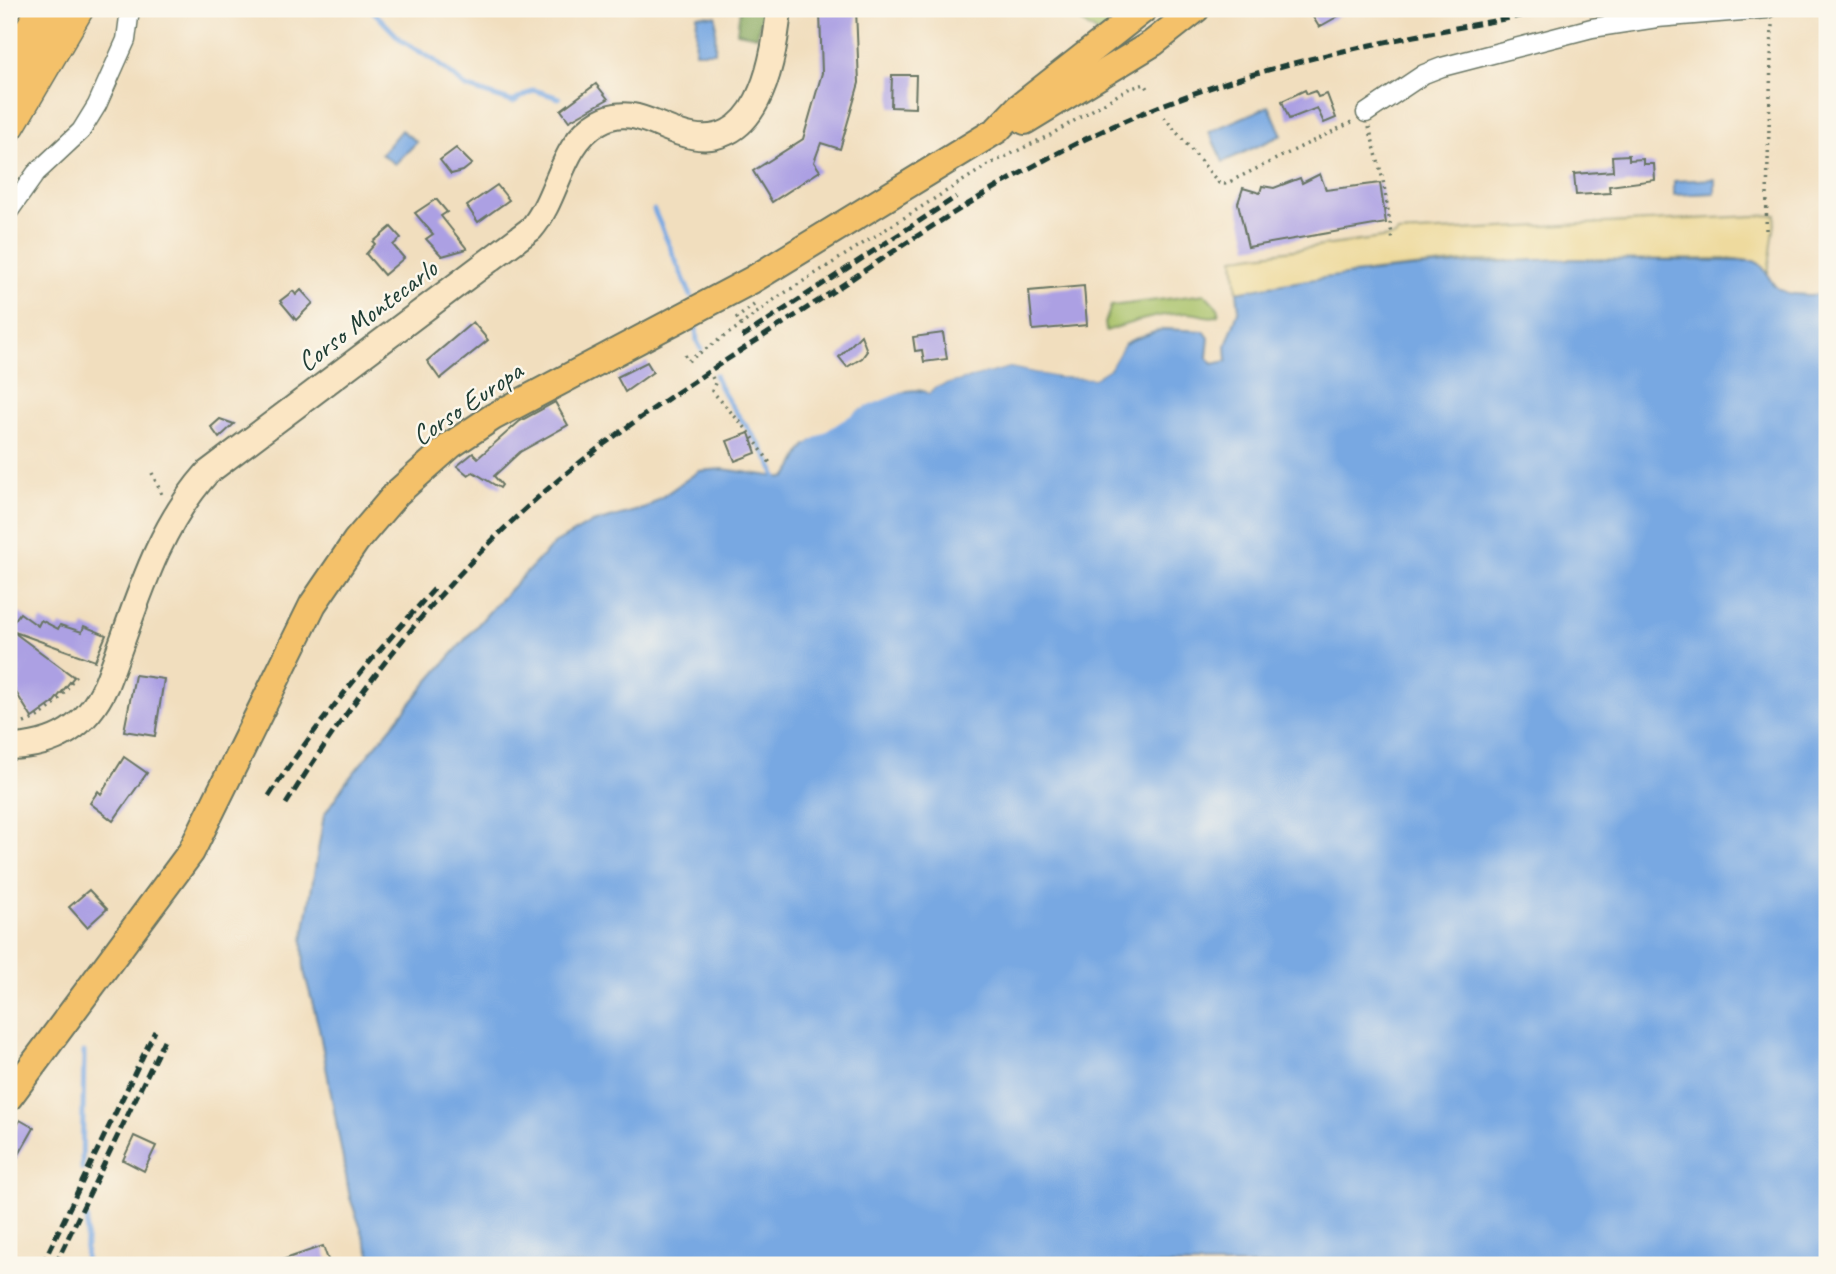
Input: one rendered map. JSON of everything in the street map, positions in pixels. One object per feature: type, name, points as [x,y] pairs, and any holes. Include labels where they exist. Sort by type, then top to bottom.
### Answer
[{"type":"highway","points":[[9,70],[43,9]]},
{"type":"highway","points":[[9,125],[76,9]]},
{"type":"main road","name":"Corso Montecarlo","points":[[9,747],[33,746],[55,740],[79,724],[94,707],[114,666],[159,544],[178,510],[207,473],[226,456],[354,365],[451,287],[531,229],[549,205],[576,143],[598,122],[616,116],[633,115],[695,136],[723,132],[741,122],[754,108],[765,86],[779,9]]},
{"type":"main road","points":[[1146,9],[1150,25],[1169,31]]},
{"type":"main road","name":"Corso Europa","points":[[996,130],[1018,108],[1146,9]]},
{"type":"main road","name":"Corso Europa","points":[[9,1097],[191,852],[298,633],[334,569],[397,493],[451,445],[493,417],[752,280],[996,130],[1028,119],[1169,31],[1196,9]]},
{"type":"street","points":[[9,212],[36,173],[81,131],[97,104],[126,40],[130,9]]},
{"type":"street","points":[[1366,113],[1424,74],[1442,67],[1592,28],[1721,11],[1769,16]]},
{"type":"path","points":[[1766,230],[1769,16]]},
{"type":"path","points":[[685,355],[688,361],[775,299],[988,165],[1051,135],[1128,89],[1145,84],[1149,90]]},
{"type":"path","points":[[1164,117],[1219,183],[1225,184],[1366,113],[1383,180],[1393,241]]},
{"type":"path","points":[[741,325],[737,318],[761,300]]},
{"type":"path","points":[[712,377],[715,383],[712,391],[749,432],[770,463]]},
{"type":"path","points":[[152,473],[166,502],[178,510]]},
{"type":"path","points":[[26,723],[59,701],[76,674]]},
{"type":"green space","points":[[740,9],[763,9],[757,36],[737,32]]},
{"type":"green space","points":[[1062,9],[1128,9],[1099,34]]},
{"type":"green space","points":[[1205,294],[1219,309],[1218,315],[1165,315],[1106,331],[1105,323],[1111,306]]},
{"type":"sand","points":[[1776,215],[1768,274],[1754,262],[1724,259],[1472,261],[1374,271],[1237,292],[1234,258],[1396,236],[1397,233]]},
{"type":"water","points":[[697,15],[716,16],[715,52],[695,52]]},
{"type":"water","points":[[1269,106],[1282,135],[1223,162],[1209,132]]},
{"type":"water","points":[[401,130],[417,142],[395,164],[381,154]]},
{"type":"water","points":[[1715,179],[1715,193],[1674,195],[1674,181]]},
{"type":"water","points":[[1567,259],[1754,261],[1762,266],[1773,284],[1782,290],[1794,294],[1827,295],[1827,1265],[374,1265],[350,1198],[319,1028],[304,971],[303,940],[324,815],[346,782],[427,683],[496,604],[554,544],[589,524],[646,508],[699,471],[723,469],[785,478],[805,447],[818,435],[866,405],[901,392],[917,390],[929,393],[934,387],[1010,367],[1057,377],[1094,378],[1110,368],[1124,344],[1163,329],[1204,331],[1209,338],[1207,357],[1213,364],[1227,361],[1226,346],[1239,309],[1237,292],[1319,278],[1401,269]]},
{"type":"pier","points":[[1121,342],[1124,344],[1110,368],[1094,378],[1057,377],[1010,367],[934,387],[929,393],[920,388],[909,389],[859,410],[805,445],[807,440],[825,426],[858,407],[908,385],[928,388],[933,383],[1010,364],[1057,374],[1092,375],[1107,365]]},
{"type":"building","points":[[856,9],[859,83],[840,149],[821,143],[814,162],[820,171],[772,202],[753,171],[803,139],[822,73],[820,13],[825,10]]},
{"type":"building","points":[[1308,9],[1351,9],[1319,27]]},
{"type":"building","points":[[892,75],[916,75],[915,108],[891,107]]},
{"type":"building","points":[[596,84],[608,99],[569,121],[561,110]]},
{"type":"building","points":[[1305,90],[1307,94],[1315,91],[1318,97],[1327,94],[1336,118],[1324,123],[1317,108],[1289,119],[1282,101]]},
{"type":"building","points":[[456,148],[472,164],[463,171],[451,174],[440,160]]},
{"type":"building","points":[[1629,155],[1629,160],[1643,159],[1643,164],[1654,164],[1655,180],[1609,186],[1610,193],[1576,195],[1574,174],[1613,171],[1612,156]]},
{"type":"building","points":[[1320,174],[1326,190],[1380,183],[1386,223],[1248,247],[1238,203],[1243,188],[1260,193],[1262,186],[1274,188],[1300,178],[1302,183]]},
{"type":"building","points":[[497,185],[509,200],[478,222],[467,206]]},
{"type":"building","points":[[436,199],[447,212],[441,216],[467,249],[442,256],[426,239],[433,234],[415,213]]},
{"type":"building","points":[[391,227],[401,238],[393,245],[404,258],[384,275],[366,254],[375,244],[373,242]]},
{"type":"building","points":[[1084,286],[1087,325],[1033,330],[1029,291]]},
{"type":"building","points":[[301,290],[313,303],[296,320],[280,301],[293,291],[296,295]]},
{"type":"building","points":[[473,322],[488,340],[440,379],[427,361]]},
{"type":"building","points":[[943,333],[947,359],[924,362],[922,350],[915,351],[913,337]]},
{"type":"building","points":[[861,335],[867,351],[862,358],[847,367],[839,357]]},
{"type":"building","points":[[647,362],[653,372],[625,392],[617,377]]},
{"type":"building","points":[[555,402],[568,425],[520,452],[494,476],[502,485],[500,488],[473,472],[468,475],[457,466],[473,453],[478,458],[520,421]]},
{"type":"building","points":[[220,419],[234,424],[219,438],[211,427]]},
{"type":"building","points":[[749,433],[756,453],[735,461],[727,441]]},
{"type":"building","points":[[20,613],[38,626],[41,620],[58,629],[60,625],[82,632],[84,626],[106,635],[95,661],[12,631],[74,677],[53,703],[32,718],[9,681],[9,628]]},
{"type":"building","points":[[135,675],[164,679],[155,736],[124,731]]},
{"type":"building","points":[[124,757],[147,773],[113,821],[90,803],[98,791],[101,794]]},
{"type":"building","points":[[89,890],[107,909],[87,927],[69,907]]},
{"type":"building","points":[[20,1120],[34,1128],[9,1172],[9,1142]]},
{"type":"building","points":[[134,1136],[156,1146],[144,1171],[123,1160]]},
{"type":"building","points":[[323,1246],[330,1265],[273,1263]]},
{"type":"waterway","points":[[371,9],[401,40],[435,61],[466,87],[513,102],[534,90],[559,98]]},
{"type":"waterway","points":[[654,210],[691,296]]},
{"type":"waterway","points":[[696,325],[697,341],[701,349]]},
{"type":"waterway","points":[[715,375],[721,389],[763,450],[776,477]]},
{"type":"waterway","points":[[82,1169],[84,1052]]},
{"type":"waterway","points":[[85,1265],[87,1218]]},
{"type":"railway","points":[[286,804],[352,706],[425,613],[506,527],[550,487],[596,450],[684,388],[957,211],[1084,140],[1128,119],[1220,85],[1267,70],[1363,47],[1557,9]]},
{"type":"railway","points":[[742,337],[956,197]]},
{"type":"railway","points":[[269,796],[307,741],[349,688],[437,586]]},
{"type":"railway","points":[[42,1265],[155,1031]]},
{"type":"railway","points":[[55,1265],[166,1036]]}]
